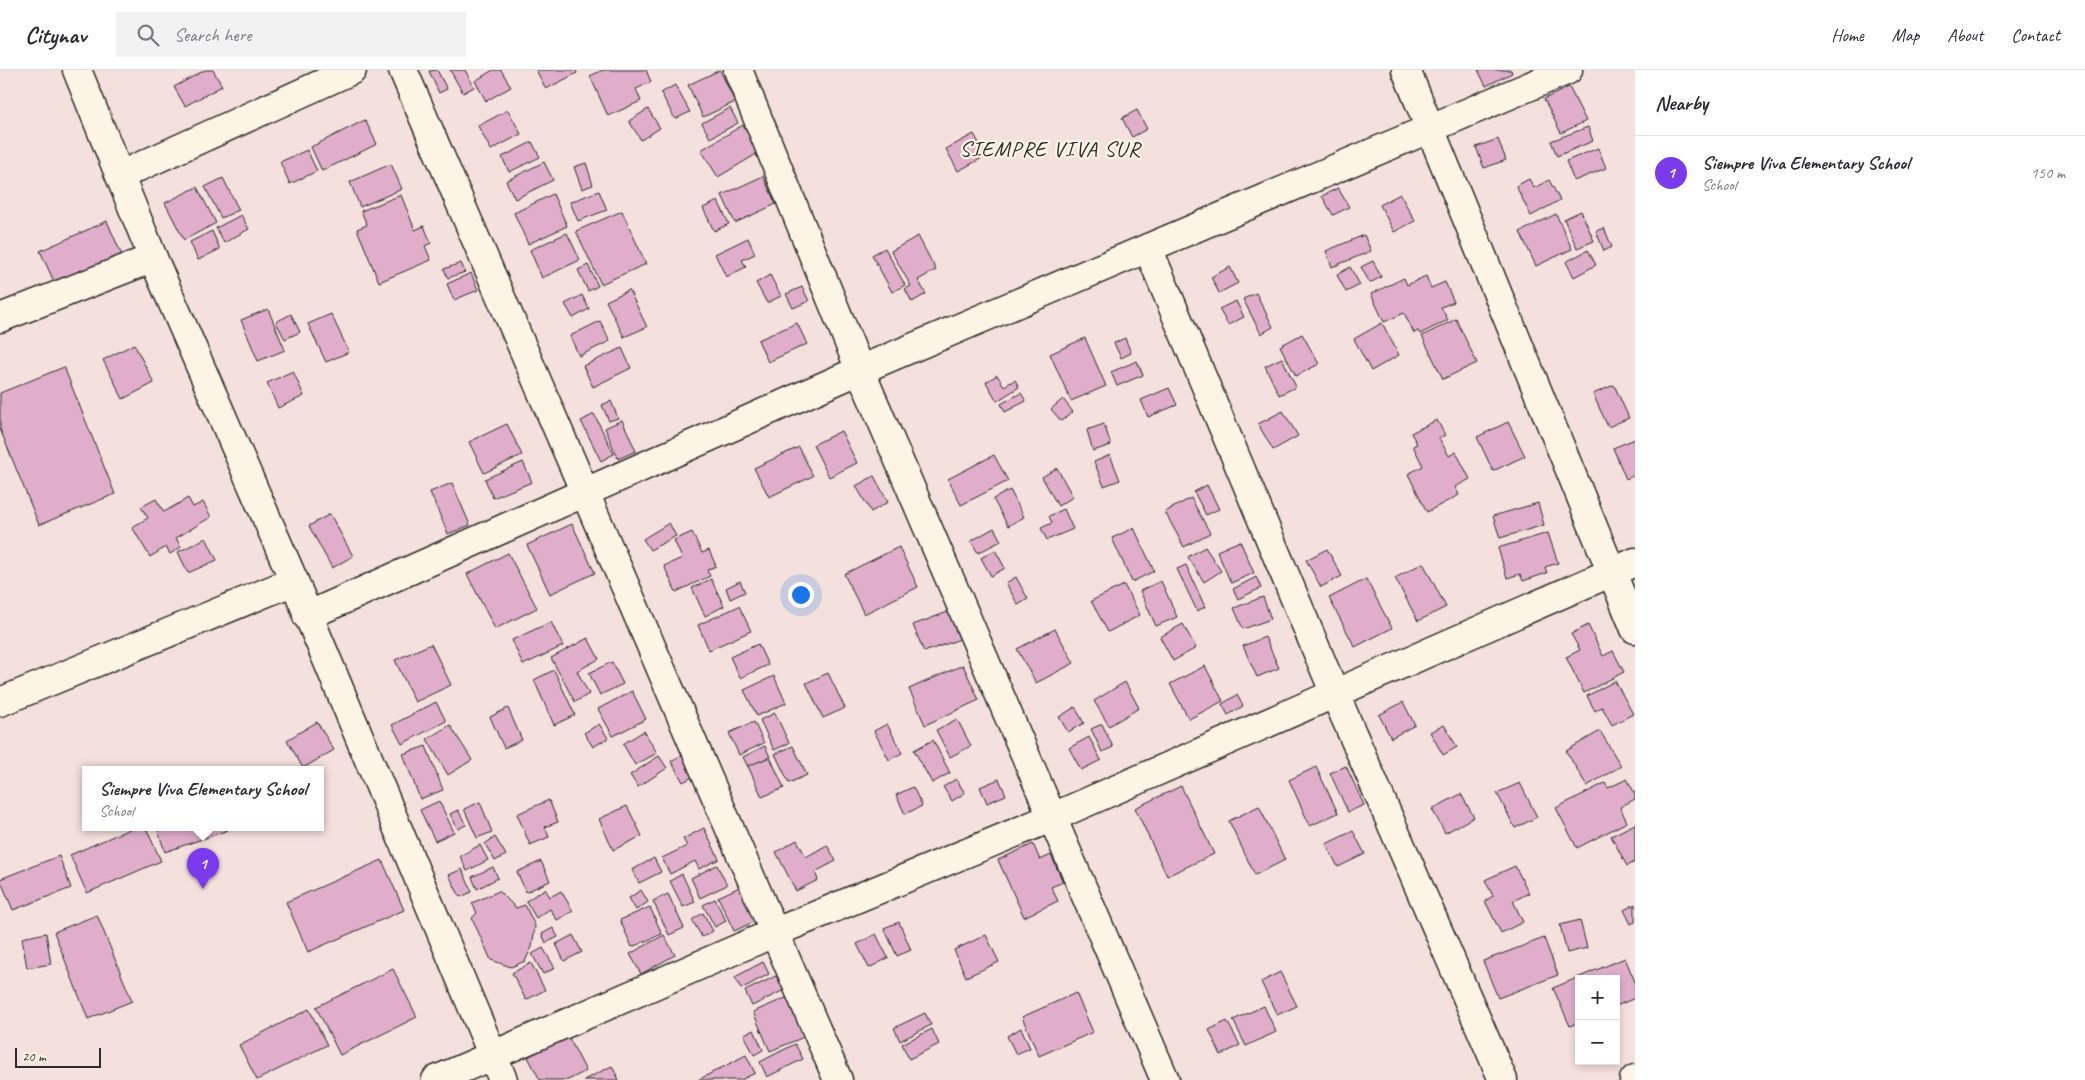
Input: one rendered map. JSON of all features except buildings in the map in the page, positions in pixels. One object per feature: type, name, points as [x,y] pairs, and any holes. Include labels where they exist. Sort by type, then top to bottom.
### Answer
[{"type":"street","points":[[77,70],[154,258],[294,581],[307,616],[504,1080]]},
{"type":"street","points":[[121,175],[352,70]]},
{"type":"street","points":[[403,70],[776,932],[838,1080]]},
{"type":"street","points":[[738,70],[860,370],[1165,1080]]},
{"type":"street","points":[[1406,70],[1635,629]]},
{"type":"street","points":[[307,616],[860,370],[1568,70]]},
{"type":"street","points":[[1148,248],[1335,694],[1503,1080]]},
{"type":"street","points":[[0,318],[154,258]]},
{"type":"street","points":[[436,1080],[776,932],[1052,817],[1335,694],[1610,571],[1635,562]]},
{"type":"street","points":[[0,702],[294,581]]},
{"type":"place","name":"Siempre Viva Elementary School","points":[[203,889]]},
{"type":"district","name":"SIEMPRE VIVA SUR","points":[[1050,149]]}]
